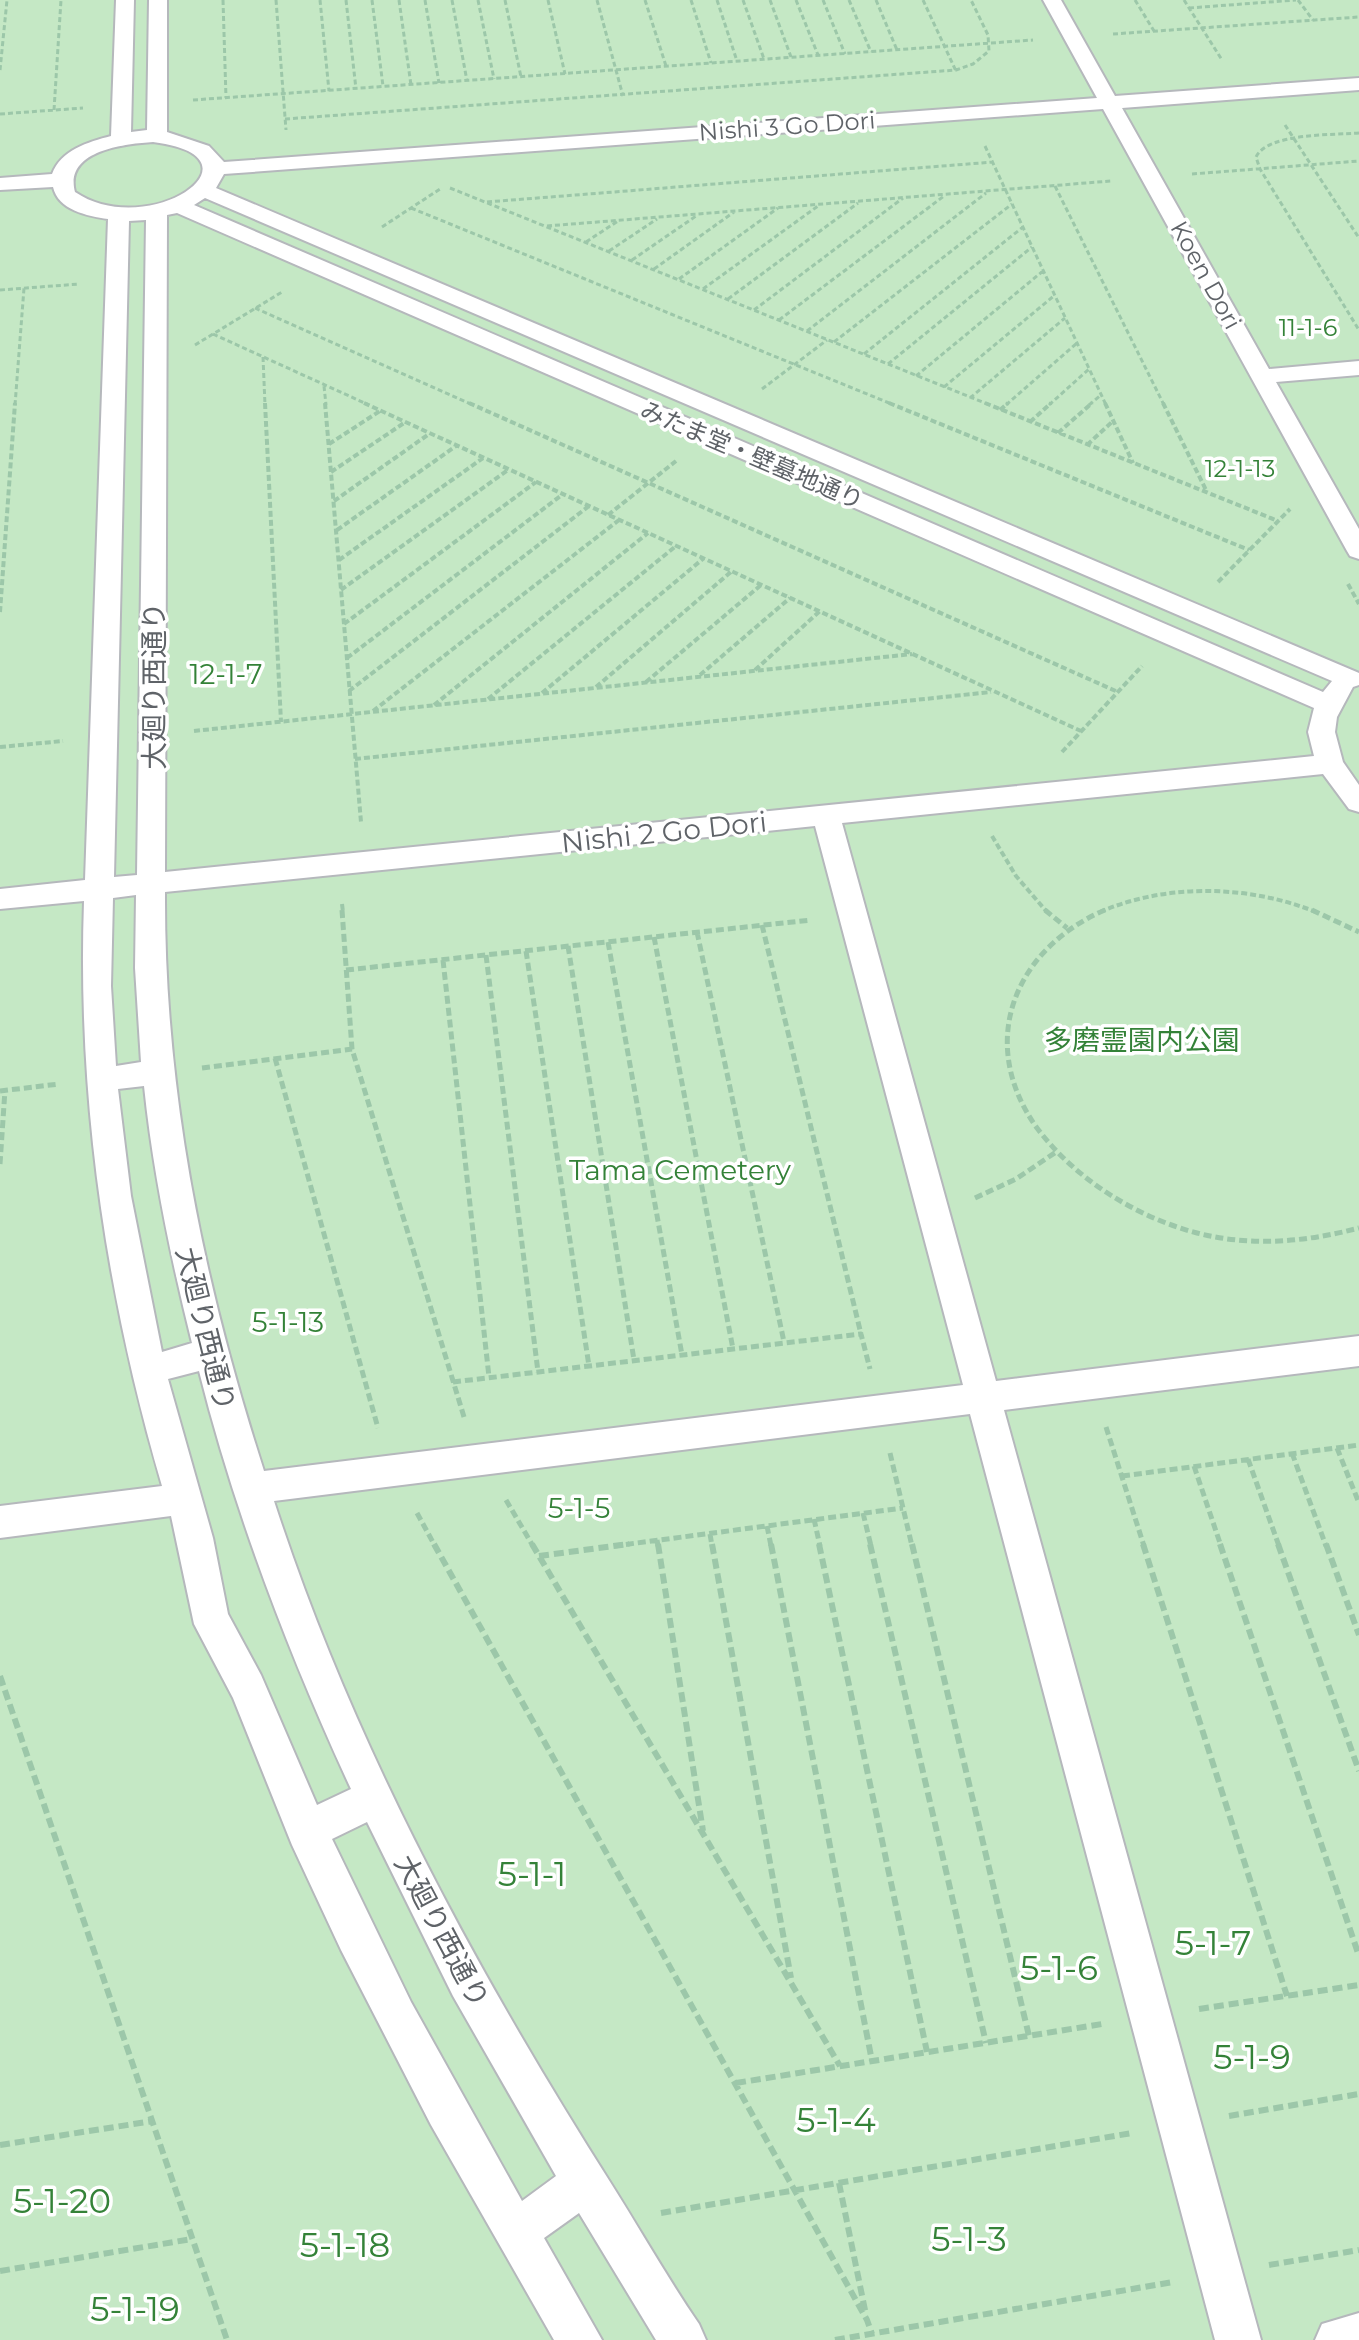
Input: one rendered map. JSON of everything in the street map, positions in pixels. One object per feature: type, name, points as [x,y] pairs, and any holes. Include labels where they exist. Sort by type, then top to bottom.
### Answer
[{"type":"lane","points":[[121,139],[125,0]]},
{"type":"lane","points":[[157,137],[158,0]]},
{"type":"lane","name":"Koen Dori","points":[[1052,0],[1359,551]]},
{"type":"lane","name":"Nishi 3 Go Dori","points":[[215,169],[1359,84]]},
{"type":"lane","points":[[157,137],[181,140],[202,149],[213,161],[214,176],[204,190],[167,208],[119,214],[94,210],[65,195],[60,180],[67,165],[96,146],[121,139],[157,137]]},
{"type":"lane","points":[[0,184],[60,180]]},
{"type":"lane","name":"みたま堂・壁墓地通り","points":[[204,190],[1190,611],[1354,677]]},
{"type":"lane","name":"みたま堂・壁墓地通り","points":[[167,208],[432,317],[1328,704]]},
{"type":"lane","name":"大廻り西通り","points":[[167,208],[156,386],[150,968],[173,1070],[180,1224],[210,1353],[251,1488],[321,1678],[374,1798],[475,1996],[583,2183],[683,2340]]},
{"type":"lane","name":"大廻り西通り","points":[[119,214],[96,986],[84,1082],[148,1370],[198,1550],[211,1621],[246,1684],[306,1831],[398,2021],[515,2233],[579,2340]]},
{"type":"lane","points":[[432,317],[459,299]]},
{"type":"lane","points":[[1262,376],[1359,368]]},
{"type":"lane","points":[[113,389],[156,386]]},
{"type":"lane","points":[[685,427],[712,407]]},
{"type":"lane","points":[[965,548],[989,525]]},
{"type":"lane","points":[[108,574],[155,570]]},
{"type":"lane","points":[[1354,677],[1328,704],[1321,733],[1328,764],[1359,802]]},
{"type":"lane","name":"Nishi 2 Go Dori","points":[[0,899],[1328,764]]},
{"type":"lane","points":[[826,815],[1238,2340]]},
{"type":"lane","points":[[84,1082],[173,1070]]},
{"type":"lane","points":[[251,1488],[1359,1351]]},
{"type":"lane","points":[[148,1370],[210,1353]]},
{"type":"lane","points":[[0,1522],[182,1499]]},
{"type":"lane","points":[[306,1831],[374,1798]]},
{"type":"lane","points":[[515,2233],[583,2183]]},
{"type":"lane","points":[[1338,2340],[1359,2336]]},
{"type":"path","points":[[0,70],[7,0]]},
{"type":"path","points":[[54,110],[61,0]]},
{"type":"path","points":[[223,0],[226,98],[1044,39]]},
{"type":"path","points":[[276,0],[288,163]]},
{"type":"path","points":[[320,0],[329,91]]},
{"type":"path","points":[[346,0],[356,89]]},
{"type":"path","points":[[372,0],[383,87]]},
{"type":"path","points":[[399,0],[411,85]]},
{"type":"path","points":[[425,0],[439,83]]},
{"type":"path","points":[[452,0],[467,81]]},
{"type":"path","points":[[478,0],[494,79]]},
{"type":"path","points":[[505,0],[521,77]]},
{"type":"path","points":[[548,0],[565,74]]},
{"type":"path","points":[[597,0],[623,94]]},
{"type":"path","points":[[645,0],[666,66]]},
{"type":"path","points":[[691,0],[711,63]]},
{"type":"path","points":[[717,0],[737,61]]},
{"type":"path","points":[[743,0],[764,59]]},
{"type":"path","points":[[770,0],[791,57]]},
{"type":"path","points":[[796,0],[818,55]]},
{"type":"path","points":[[823,0],[845,54]]},
{"type":"path","points":[[849,0],[871,52]]},
{"type":"path","points":[[876,0],[897,50]]},
{"type":"path","points":[[923,0],[956,70]]},
{"type":"path","points":[[285,119],[956,70],[978,64],[990,55],[992,43],[971,0]]},
{"type":"path","points":[[1135,0],[1154,31],[1359,17]]},
{"type":"path","points":[[1184,0],[1219,56]]},
{"type":"path","points":[[1189,8],[1297,0],[1313,20]]},
{"type":"path","points":[[0,114],[122,105]]},
{"type":"path","points":[[1359,133],[1273,141],[1260,148],[1256,157],[1260,169],[1359,330]]},
{"type":"path","points":[[981,138],[1133,463]]},
{"type":"path","points":[[1294,138],[1359,238]]},
{"type":"path","points":[[485,202],[993,162]]},
{"type":"path","points":[[1151,177],[1359,162]]},
{"type":"path","points":[[372,233],[457,178]]},
{"type":"path","points":[[544,226],[1123,180]]},
{"type":"path","points":[[445,186],[1278,521]]},
{"type":"path","points":[[1055,186],[1208,493]]},
{"type":"path","points":[[806,332],[988,191]]},
{"type":"path","points":[[778,320],[945,194]]},
{"type":"path","points":[[753,310],[904,198]]},
{"type":"path","points":[[727,300],[860,201]]},
{"type":"path","points":[[702,290],[820,204]]},
{"type":"path","points":[[833,342],[1012,204]]},
{"type":"path","points":[[411,208],[1249,550]]},
{"type":"path","points":[[678,280],[778,208]]},
{"type":"path","points":[[653,270],[736,211]]},
{"type":"path","points":[[631,261],[699,214]]},
{"type":"path","points":[[608,251],[660,217]]},
{"type":"path","points":[[585,243],[620,220]]},
{"type":"path","points":[[863,354],[1023,227]]},
{"type":"path","points":[[888,364],[1032,247]]},
{"type":"path","points":[[916,376],[1043,271]]},
{"type":"path","points":[[0,290],[82,284]]},
{"type":"path","points":[[190,348],[293,284]]},
{"type":"path","points":[[0,612],[24,288]]},
{"type":"path","points":[[944,387],[1055,295]]},
{"type":"path","points":[[255,308],[1118,692]]},
{"type":"path","points":[[970,398],[1065,318]]},
{"type":"path","points":[[213,334],[1081,731]]},
{"type":"path","points":[[752,396],[827,340]]},
{"type":"path","points":[[1000,410],[1077,343]]},
{"type":"path","points":[[263,357],[281,722]]},
{"type":"path","points":[[1030,422],[1089,369]]},
{"type":"path","points":[[324,385],[361,830]]},
{"type":"path","points":[[1058,433],[1101,395]]},
{"type":"path","points":[[329,444],[380,411]]},
{"type":"path","points":[[1087,445],[1113,421]]},
{"type":"path","points":[[331,472],[405,422]]},
{"type":"path","points":[[334,501],[430,433]]},
{"type":"path","points":[[336,531],[457,446]]},
{"type":"path","points":[[608,515],[682,456]]},
{"type":"path","points":[[339,560],[484,458]]},
{"type":"path","points":[[341,590],[509,469]]},
{"type":"path","points":[[344,624],[536,482]]},
{"type":"path","points":[[347,659],[563,494]]},
{"type":"path","points":[[1190,611],[1301,498],[1328,495]]},
{"type":"path","points":[[349,691],[589,506]]},
{"type":"path","points":[[371,712],[619,520]]},
{"type":"path","points":[[434,705],[648,533]]},
{"type":"path","points":[[487,700],[676,546]]},
{"type":"path","points":[[540,694],[704,558]]},
{"type":"path","points":[[594,688],[732,571]]},
{"type":"path","points":[[1345,578],[1359,604]]},
{"type":"path","points":[[645,683],[761,585]]},
{"type":"path","points":[[697,677],[790,598]]},
{"type":"path","points":[[753,671],[820,611]]},
{"type":"path","points":[[1065,791],[1053,760],[1171,636]]},
{"type":"path","points":[[181,732],[913,654]]},
{"type":"path","points":[[355,759],[995,691]]},
{"type":"path","points":[[0,747],[78,739]]},
{"type":"path","points":[[991,832],[1023,890],[1042,910],[1067,928]]},
{"type":"path","points":[[1359,932],[1331,916],[1262,894],[1190,890],[1123,900],[1067,928],[1030,963],[1010,1006],[1006,1054],[1022,1104],[1056,1152],[1109,1195],[1177,1227],[1252,1242],[1325,1239],[1359,1228]]},
{"type":"path","points":[[346,970],[853,915]]},
{"type":"path","points":[[762,925],[1029,2036]]},
{"type":"path","points":[[697,932],[784,1342]]},
{"type":"path","points":[[654,937],[733,1349]]},
{"type":"path","points":[[608,942],[682,1355]]},
{"type":"path","points":[[568,946],[635,1360]]},
{"type":"path","points":[[526,951],[589,1366]]},
{"type":"path","points":[[486,955],[538,1372]]},
{"type":"path","points":[[443,960],[489,1377]]},
{"type":"path","points":[[173,1070],[352,1049]]},
{"type":"path","points":[[275,1058],[383,1449],[867,2320]]},
{"type":"path","points":[[0,1164],[2,1091],[84,1082]]},
{"type":"path","points":[[933,1212],[973,1199],[1016,1179],[1056,1152]]},
{"type":"path","points":[[453,1382],[861,1334]]},
{"type":"path","points":[[1092,1384],[1287,1996]]},
{"type":"path","points":[[1122,1476],[1359,1445]]},
{"type":"path","points":[[1337,1448],[1359,1503]]},
{"type":"path","points":[[1292,1453],[1359,1635]]},
{"type":"path","points":[[1248,1459],[1359,1771]]},
{"type":"path","points":[[1194,1466],[1359,1956]]},
{"type":"path","points":[[539,1556],[903,1508]]},
{"type":"path","points":[[863,1513],[986,2043]]},
{"type":"path","points":[[814,1519],[927,2052]]},
{"type":"path","points":[[767,1526],[872,2061]]},
{"type":"path","points":[[710,1534],[792,1984]]},
{"type":"path","points":[[657,1540],[703,1835]]},
{"type":"path","points":[[0,1676],[227,2340]]},
{"type":"path","points":[[736,2083],[1359,1985]]},
{"type":"path","points":[[648,2215],[1359,2094]]},
{"type":"path","points":[[0,2145],[153,2121]]},
{"type":"path","points":[[839,2183],[872,2334]]},
{"type":"path","points":[[0,2271],[192,2239]]},
{"type":"path","points":[[835,2340],[1359,2250]]},
{"type":"green space","name":"Tama Cemetery","points":[[0,0],[1359,0],[1359,2340],[0,2340]]},
{"type":"park label","name":"11-1-6","points":[[1308,327]]},
{"type":"park label","name":"12-1-13","points":[[1240,468]]},
{"type":"park label","name":"12-1-7","points":[[226,674]]},
{"type":"park label","name":"多磨霊園内公園","points":[[1142,1040]]},
{"type":"park label","name":"5-1-13","points":[[288,1322]]},
{"type":"park label","name":"5-1-5","points":[[579,1508]]},
{"type":"park label","name":"5-1-1","points":[[532,1874]]},
{"type":"park label","name":"5-1-7","points":[[1213,1943]]},
{"type":"park label","name":"5-1-6","points":[[1059,1968]]},
{"type":"park label","name":"5-1-9","points":[[1252,2057]]},
{"type":"park label","name":"5-1-4","points":[[836,2120]]},
{"type":"park label","name":"5-1-20","points":[[62,2201]]},
{"type":"park label","name":"5-1-3","points":[[969,2239]]},
{"type":"park label","name":"5-1-18","points":[[345,2245]]},
{"type":"park label","name":"5-1-19","points":[[135,2309]]}]
